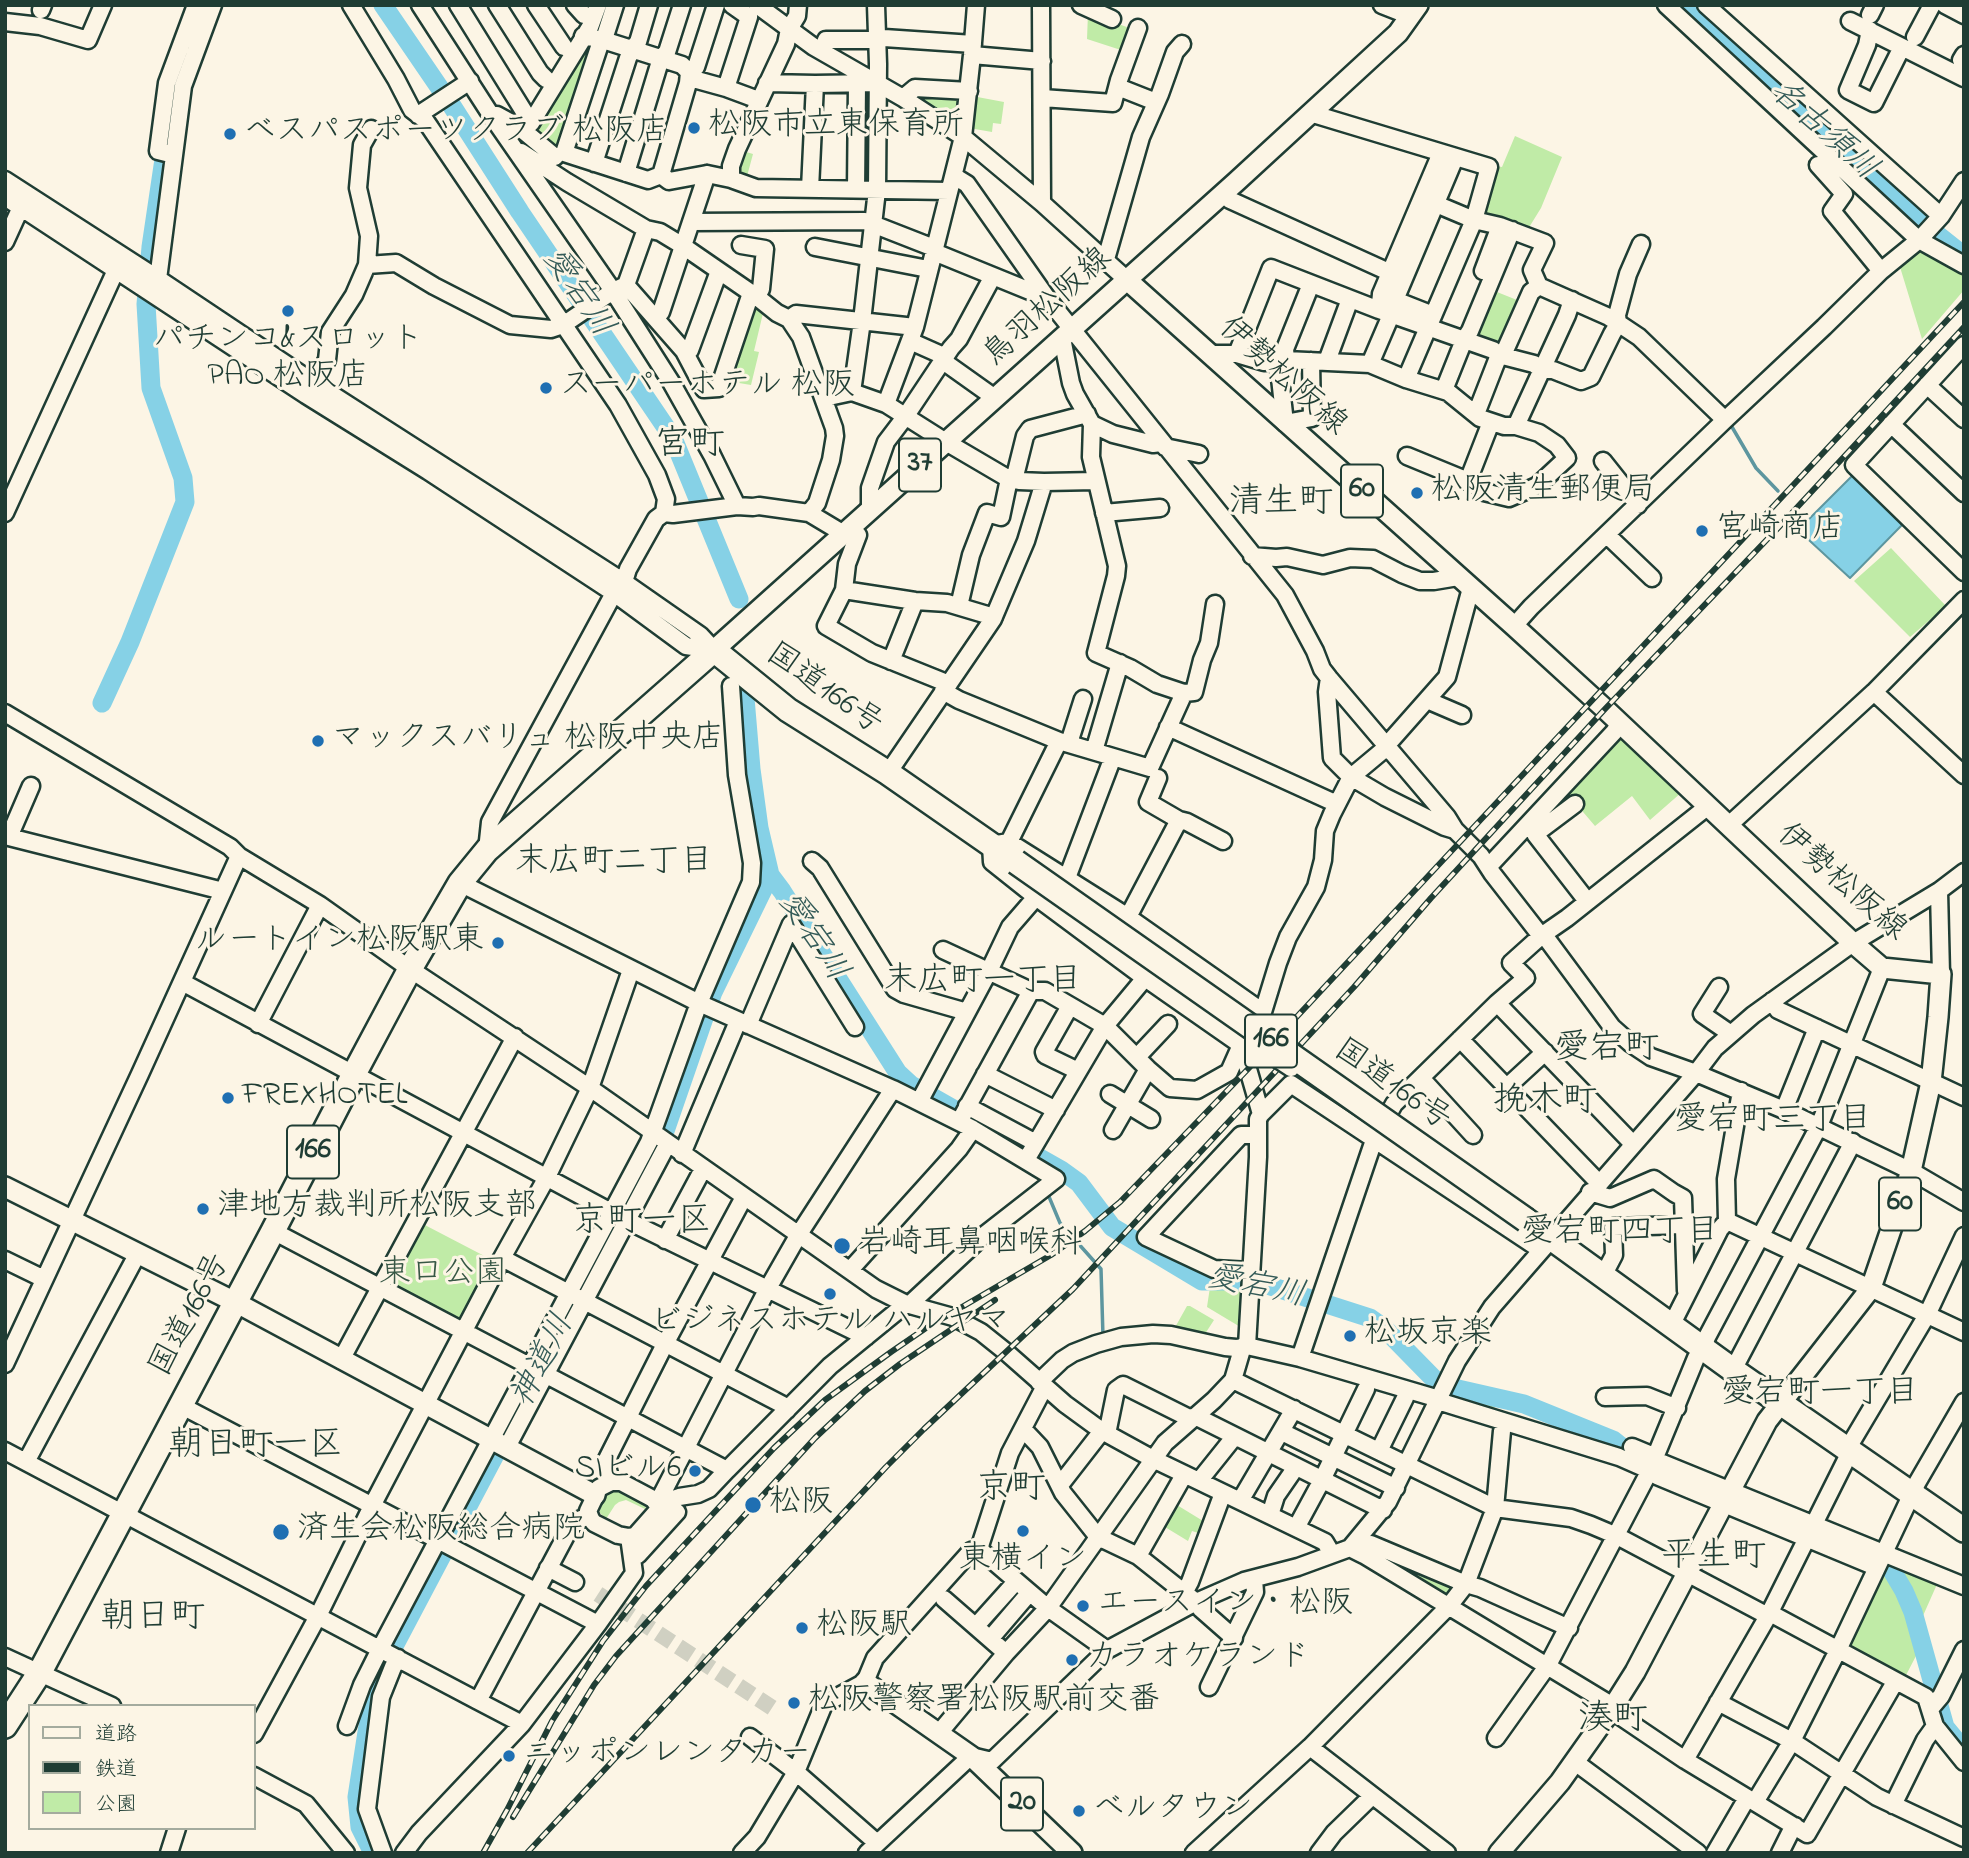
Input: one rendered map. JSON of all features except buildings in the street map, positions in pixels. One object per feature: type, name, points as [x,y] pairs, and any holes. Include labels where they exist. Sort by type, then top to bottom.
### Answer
[{"type":"highway","name":"国道166号","points":[[5,1726],[40,1672],[354,1074],[460,883],[487,850],[714,650],[788,710],[1006,850],[1526,1220],[1546,1244],[1603,1276],[1964,1530]]},
{"type":"main road","name":"鳥羽松阪線","points":[[714,650],[1224,193],[1398,33],[1414,11]]},
{"type":"main road","name":"伊勢松阪線","points":[[1126,279],[1514,626],[1882,968],[1941,974]]},
{"type":"main road","name":"60","points":[[1499,1853],[1560,1782],[1612,1708],[1635,1672],[1767,1421],[1871,1288],[1912,1171],[1931,1082],[1941,974]]},
{"type":"main road","points":[[5,1188],[235,1302],[595,1495]]},
{"type":"main road","name":"20","points":[[865,1682],[971,1756],[1072,1853]]},
{"type":"street","points":[[5,12],[8,5]]},
{"type":"street","points":[[5,22],[40,26],[88,40],[103,5]]},
{"type":"street","points":[[150,283],[172,107],[183,86],[186,53],[197,5]]},
{"type":"street","points":[[351,5],[412,110],[425,120],[618,405],[661,486],[669,514]]},
{"type":"street","points":[[420,5],[491,115],[620,288],[712,455],[733,507]]},
{"type":"street","points":[[458,5],[531,123]]},
{"type":"street","points":[[498,5],[546,79]]},
{"type":"street","points":[[536,5],[565,47]]},
{"type":"street","points":[[531,123],[590,27],[598,5]]},
{"type":"street","points":[[615,5],[564,153],[648,180],[660,175]]},
{"type":"street","points":[[594,163],[649,5]]},
{"type":"street","points":[[626,173],[661,58],[667,52],[682,5]]},
{"type":"street","points":[[660,175],[689,72],[695,66],[716,5]]},
{"type":"street","points":[[726,88],[749,17],[732,5]]},
{"type":"street","points":[[757,5],[822,51],[963,137],[1042,203],[1126,279]]},
{"type":"street","points":[[731,179],[737,149],[786,44],[789,29],[797,16],[798,5]]},
{"type":"street","points":[[852,391],[877,190],[876,5]]},
{"type":"street","points":[[886,404],[913,334],[963,137],[975,5]]},
{"type":"street","points":[[1041,5],[1042,203]]},
{"type":"street","points":[[1081,5],[1109,13]]},
{"type":"street","points":[[1382,5],[1414,11]]},
{"type":"street","points":[[1665,5],[1919,240],[1964,265]]},
{"type":"street","points":[[1706,5],[1941,216]]},
{"type":"street","points":[[1871,17],[1867,45],[1848,90],[1874,103],[1932,5]]},
{"type":"street","points":[[1945,5],[1964,15]]},
{"type":"street","points":[[186,53],[212,6]]},
{"type":"street","points":[[531,123],[534,99],[565,47],[582,8]]},
{"type":"street","points":[[1850,21],[1871,17],[1964,78]]},
{"type":"street","points":[[1042,98],[1113,103],[1138,28]]},
{"type":"street","points":[[583,36],[682,65],[697,80],[760,99]]},
{"type":"street","points":[[822,51],[826,40],[884,38],[1042,61]]},
{"type":"street","points":[[1106,260],[1141,136],[1175,52],[1182,44]]},
{"type":"street","points":[[418,115],[470,81]]},
{"type":"street","points":[[767,83],[878,83]]},
{"type":"street","points":[[810,188],[815,84]]},
{"type":"street","points":[[856,190],[857,85]]},
{"type":"street","points":[[1118,87],[1156,102]]},
{"type":"street","points":[[903,98],[915,88],[969,90]]},
{"type":"street","points":[[1310,113],[1489,167],[1474,220],[1405,379]]},
{"type":"street","points":[[491,115],[497,115],[519,127],[555,157]]},
{"type":"street","points":[[310,389],[327,360],[330,332],[354,295],[367,265],[369,236],[358,188],[362,145],[370,129]]},
{"type":"street","points":[[513,146],[646,229],[660,232],[683,246],[789,319],[800,337],[824,398],[835,436],[831,460],[817,503],[809,513]]},
{"type":"street","points":[[1386,305],[1448,156]]},
{"type":"street","points":[[1818,165],[1844,194],[1832,211],[1881,271]]},
{"type":"street","points":[[660,175],[669,181],[708,174],[756,188],[877,190],[967,184],[1047,298],[1067,333],[1163,445],[1285,595],[1315,650],[1322,669],[1447,817],[1455,830],[1489,866],[1612,1027],[1651,1057],[1741,1091],[1819,1126],[1912,1171],[1964,1202]]},
{"type":"street","points":[[655,318],[661,312],[708,174]]},
{"type":"street","points":[[5,180],[150,283],[428,471],[619,588],[686,646],[714,650]]},
{"type":"street","points":[[1514,626],[1724,420],[1881,271],[1919,240],[1941,216],[1964,181]]},
{"type":"street","points":[[1224,193],[1230,200],[1391,273]]},
{"type":"street","points":[[5,197],[116,270],[150,283]]},
{"type":"street","points":[[1429,202],[1545,243],[1532,270],[1539,286],[1609,317],[1639,337],[1724,420]]},
{"type":"street","points":[[1370,364],[1386,305],[1391,273],[1429,202]]},
{"type":"street","points":[[5,242],[21,207]]},
{"type":"street","points":[[691,222],[856,220],[874,223],[934,248],[939,254],[1047,298]]},
{"type":"street","points":[[1483,271],[1506,228]]},
{"type":"street","points":[[1444,390],[1470,331],[1506,228]]},
{"type":"street","points":[[367,265],[396,263],[510,325],[551,329],[563,325],[620,288],[646,229]]},
{"type":"street","points":[[1237,354],[1271,268],[1350,299],[1386,305],[1430,321],[1464,340],[1501,355],[1581,381],[1591,377],[1618,324],[1617,315],[1628,274],[1641,244]]},
{"type":"street","points":[[620,288],[655,318],[684,351],[704,389],[719,388],[754,295],[761,289],[765,249],[741,245]]},
{"type":"street","points":[[815,247],[928,269]]},
{"type":"street","points":[[5,513],[116,270]]},
{"type":"street","points":[[684,351],[690,350],[719,271]]},
{"type":"street","points":[[870,509],[870,488],[886,442],[959,339],[993,276]]},
{"type":"street","points":[[1311,284],[1285,349],[1286,360],[1279,369],[1285,423],[1312,418],[1319,361],[1350,299]]},
{"type":"street","points":[[1476,414],[1531,292],[1539,286]]},
{"type":"street","points":[[1516,426],[1572,300]]},
{"type":"street","points":[[789,319],[796,314],[862,321],[913,334],[995,398]]},
{"type":"street","points":[[1067,333],[1071,383],[1089,419],[1091,457],[1117,572],[1096,653],[1121,663],[1157,684],[1184,693],[1194,692],[1209,643],[1215,604]]},
{"type":"street","points":[[1964,345],[1854,465],[1964,572]]},
{"type":"street","points":[[1209,354],[1237,354],[1264,362],[1286,360],[1370,364],[1405,379],[1444,390],[1491,422],[1539,433],[1557,445],[1567,458],[1536,486],[1509,498],[1484,492],[1468,481],[1407,456]]},
{"type":"street","points":[[1927,385],[1964,419]]},
{"type":"street","points":[[824,398],[852,391],[886,404],[1012,479],[1044,482],[1096,481]]},
{"type":"street","points":[[959,606],[971,555],[987,513],[1000,517],[1025,436],[1031,429],[1089,419],[1113,435],[1199,454]]},
{"type":"street","points":[[1468,481],[1491,422]]},
{"type":"street","points":[[1891,424],[1964,493]]},
{"type":"street","points":[[1603,461],[1638,505]]},
{"type":"street","points":[[888,774],[994,617],[1026,541],[1044,482]]},
{"type":"street","points":[[487,850],[490,822],[656,519],[669,514],[759,506],[809,513],[846,532],[858,535],[847,564],[844,590],[826,626],[857,645],[946,687],[959,700],[1064,742],[1150,768],[1184,693]]},
{"type":"street","points":[[1104,513],[1160,508]]},
{"type":"street","points":[[1607,535],[1652,578]]},
{"type":"street","points":[[943,950],[1031,991],[1045,991],[1105,1026],[1170,1088],[1197,1090],[1229,1072],[1240,1048],[1263,1012],[1288,937],[1316,887],[1324,860],[1325,831],[1351,777],[1386,747],[1447,677],[1464,583],[1420,581],[1402,575],[1373,559],[1350,558],[1323,565],[1287,557],[1252,556]]},
{"type":"street","points":[[844,590],[959,606],[994,617]]},
{"type":"street","points":[[1729,825],[1874,692],[1964,600]]},
{"type":"street","points":[[891,661],[915,601]]},
{"type":"street","points":[[1094,751],[1121,663]]},
{"type":"street","points":[[1329,678],[1327,692],[1332,758],[1351,777],[1397,803],[1455,830]]},
{"type":"street","points":[[347,1726],[362,1685],[389,1654],[444,1543],[499,1443],[546,1375],[584,1300],[619,1216],[660,1138],[699,1003],[751,882],[752,873],[737,775],[730,686]]},
{"type":"street","points":[[1874,692],[1964,775]]},
{"type":"street","points":[[1083,699],[1064,742],[1006,850],[992,862],[1240,1048],[1261,1114]]},
{"type":"street","points":[[1427,700],[1462,715]]},
{"type":"street","points":[[5,713],[230,846],[239,856],[320,905],[410,969],[590,1088],[876,1289],[908,1304],[953,1317],[981,1332],[1065,1404],[1105,1433],[1191,1478],[1325,1542],[1332,1554]]},
{"type":"street","points":[[1489,866],[1531,830],[1620,723]]},
{"type":"street","points":[[1168,727],[1337,804]]},
{"type":"street","points":[[1067,878],[1113,757]]},
{"type":"street","points":[[1158,778],[1148,802],[1223,841]]},
{"type":"street","points":[[32,786],[7,837],[223,891]]},
{"type":"street","points":[[1531,830],[1575,804]]},
{"type":"street","points":[[1300,1358],[1374,1140],[1394,1104],[1526,978],[1511,963],[1707,807]]},
{"type":"street","points":[[1128,917],[1179,820]]},
{"type":"street","points":[[1531,830],[1587,901]]},
{"type":"street","points":[[1006,850],[1067,878],[1128,917],[1263,1012]]},
{"type":"street","points":[[5,1364],[239,856]]},
{"type":"street","points":[[812,861],[820,868],[895,989],[967,1012]]},
{"type":"street","points":[[1350,1548],[1383,1510],[1396,1488],[1457,1361],[1492,1307],[1715,1048],[1772,1001],[1853,943],[1964,873]]},
{"type":"street","points":[[460,883],[740,1025],[891,1093],[966,1122],[1036,1144]]},
{"type":"street","points":[[1939,891],[1941,974]]},
{"type":"street","points":[[919,1102],[1010,928],[1036,897]]},
{"type":"street","points":[[258,1024],[320,905]]},
{"type":"street","points":[[682,1154],[740,1025],[791,925],[855,1027]]},
{"type":"street","points":[[1496,1738],[1548,1665],[1653,1464],[1696,1358],[1819,1126],[1882,968]]},
{"type":"street","points":[[256,1730],[318,1616],[373,1504],[502,1258],[547,1177],[590,1088],[631,970]]},
{"type":"street","points":[[1026,1160],[1105,1026],[1145,978]]},
{"type":"street","points":[[182,982],[665,1240],[866,1337]]},
{"type":"street","points":[[1718,987],[1702,1014],[1731,1034]]},
{"type":"street","points":[[850,1270],[950,1160],[985,1073],[1031,991]]},
{"type":"street","points":[[1772,1001],[1778,1010],[1964,1097]]},
{"type":"street","points":[[1497,1003],[1633,1144]]},
{"type":"street","points":[[1070,1006],[1044,1052],[1045,1055],[1078,1071]]},
{"type":"street","points":[[1137,1056],[1168,1024]]},
{"type":"street","points":[[1784,1110],[1817,1028]]},
{"type":"street","points":[[341,1360],[515,1037]]},
{"type":"street","points":[[1461,1039],[1595,1187],[1610,1198],[1614,1255],[1603,1276]]},
{"type":"street","points":[[1259,1047],[1296,1072]]},
{"type":"street","points":[[1507,1087],[1545,1052]]},
{"type":"street","points":[[1113,1130],[1148,1069]]},
{"type":"street","points":[[985,1073],[1056,1110]]},
{"type":"street","points":[[1421,1078],[1474,1135]]},
{"type":"street","points":[[939,1733],[1048,1608],[1165,1443],[1214,1401],[1233,1380],[1245,1346],[1258,1157],[1258,1119],[1290,1084],[1374,1140],[1546,1244]]},
{"type":"street","points":[[1671,1326],[1720,1229],[1727,1221],[1726,1179],[1741,1091]]},
{"type":"street","points":[[657,1503],[621,1482],[611,1482],[600,1488],[588,1511],[594,1523],[618,1535],[629,1537],[635,1536],[658,1510],[657,1503],[767,1290],[799,1234],[891,1093]]},
{"type":"street","points":[[1110,1094],[1151,1119]]},
{"type":"street","points":[[657,1503],[709,1489],[830,1366],[908,1304],[983,1236],[1056,1179],[966,1122]]},
{"type":"street","points":[[1250,1278],[1214,1269],[1146,1237],[1241,1135],[1257,1135]]},
{"type":"street","points":[[1734,1370],[1853,1142]]},
{"type":"street","points":[[665,1240],[703,1169]]},
{"type":"street","points":[[1610,1198],[1654,1179],[1683,1198],[1686,1294]]},
{"type":"street","points":[[611,1482],[607,1459],[744,1197]]},
{"type":"street","points":[[499,1443],[530,1366],[568,1293],[619,1216]]},
{"type":"street","points":[[1727,1221],[1964,1332]]},
{"type":"street","points":[[1613,1227],[1683,1225]]},
{"type":"street","points":[[273,1231],[726,1469]]},
{"type":"street","points":[[1685,1760],[1769,1615],[1850,1449],[1927,1315],[1964,1236]]},
{"type":"street","points":[[26,1462],[138,1253]]},
{"type":"street","points":[[502,1258],[783,1405],[787,1410]]},
{"type":"street","points":[[5,1260],[44,1279]]},
{"type":"street","points":[[979,1549],[1010,1453],[1042,1384],[1062,1360],[1073,1353],[1103,1342],[1153,1334],[1171,1335],[1225,1347],[1245,1346],[1442,1392],[1619,1457],[1653,1464],[1880,1559],[1964,1586]]},
{"type":"street","points":[[1233,1380],[1495,1508],[1570,1518],[1616,1536],[1838,1650],[1926,1697],[1934,1705]]},
{"type":"street","points":[[1060,1485],[1105,1433],[1116,1390],[1123,1385],[1235,1436],[1383,1510]]},
{"type":"street","points":[[1296,1528],[1366,1389]]},
{"type":"street","points":[[1605,1397],[1647,1396],[1677,1408]]},
{"type":"street","points":[[1379,1451],[1405,1398]]},
{"type":"street","points":[[1715,1853],[1792,1741],[1912,1494],[1964,1402]]},
{"type":"street","points":[[180,1405],[598,1624]]},
{"type":"street","points":[[1240,1501],[1294,1409]]},
{"type":"street","points":[[1270,1515],[1276,1496],[1325,1424]]},
{"type":"street","points":[[1023,1429],[1040,1447],[1063,1493],[1098,1537],[1138,1556],[1190,1597],[1234,1638]]},
{"type":"street","points":[[1194,1853],[1310,1747],[1449,1606],[1465,1584],[1495,1508],[1502,1431]]},
{"type":"street","points":[[1282,1432],[1396,1488]]},
{"type":"street","points":[[1138,1556],[1191,1478],[1235,1436]]},
{"type":"street","points":[[1632,1447],[1653,1464]]},
{"type":"street","points":[[5,1451],[522,1724]]},
{"type":"street","points":[[1190,1597],[1190,1582],[1223,1493]]},
{"type":"street","points":[[478,1701],[571,1526],[589,1516]]},
{"type":"street","points":[[404,1853],[419,1833],[522,1724],[598,1624],[634,1573],[629,1537]]},
{"type":"street","points":[[750,1737],[796,1772],[872,1848],[971,1756],[992,1761],[1107,1650],[1190,1597],[1371,1544],[1569,1628]]},
{"type":"street","points":[[1350,1548],[1548,1665],[1685,1760],[1807,1834],[1895,1682]]},
{"type":"street","points":[[979,1549],[1048,1608],[1107,1650]]},
{"type":"street","points":[[742,1853],[757,1837],[796,1772],[824,1704],[865,1682],[875,1658],[971,1551],[979,1549]]},
{"type":"street","points":[[548,1568],[575,1582]]},
{"type":"street","points":[[1209,1687],[1255,1592],[1254,1579]]},
{"type":"street","points":[[976,1626],[1012,1586]]},
{"type":"street","points":[[944,1598],[1006,1653]]},
{"type":"street","points":[[990,1639],[1025,1598]]},
{"type":"street","points":[[1964,1650],[1934,1705],[1935,1726],[1964,1762]]},
{"type":"street","points":[[383,1853],[367,1809],[381,1698],[393,1667],[389,1654]]},
{"type":"street","points":[[5,1657],[107,1704]]},
{"type":"street","points":[[1718,1702],[1792,1741],[1877,1797],[1964,1838]]},
{"type":"street","points":[[1893,1805],[1925,1740],[1935,1726]]},
{"type":"street","points":[[1310,1747],[1447,1853]]},
{"type":"street","points":[[1574,1762],[1698,1853]]},
{"type":"street","points":[[256,1777],[306,1804],[346,1853]]},
{"type":"street","points":[[1319,1853],[1334,1833],[1372,1796]]},
{"type":"street","points":[[1780,1853],[1796,1826]]},
{"type":"street","points":[[169,1853],[176,1830]]},
{"type":"green space","points":[[1088,13],[1135,30],[1127,52],[1087,39]]},
{"type":"green space","points":[[594,42],[559,154],[529,133],[585,44]]},
{"type":"green space","points":[[960,94],[957,123],[914,95]]},
{"type":"green space","points":[[972,96],[1004,102],[1001,124],[993,123],[992,132],[969,128]]},
{"type":"green space","points":[[1515,136],[1562,157],[1541,208],[1528,229],[1489,216],[1483,207],[1496,166],[1502,167]]},
{"type":"green space","points":[[743,151],[753,154],[746,180],[738,170]]},
{"type":"green space","points":[[1922,249],[1964,273],[1964,290],[1922,339],[1900,267]]},
{"type":"green space","points":[[1492,290],[1517,300],[1508,319],[1511,324],[1500,349],[1474,340]]},
{"type":"green space","points":[[751,304],[764,309],[754,351],[759,352],[751,385],[723,385]]},
{"type":"green space","points":[[1891,548],[1946,606],[1910,637],[1854,581]]},
{"type":"green space","points":[[1620,738],[1682,792],[1650,820],[1632,796],[1595,826],[1566,792],[1615,739]]},
{"type":"green space","name":"東口公園","points":[[421,1223],[494,1261],[462,1322],[390,1288],[388,1281]]},
{"type":"green space","points":[[1210,1287],[1243,1290],[1242,1328],[1207,1307]]},
{"type":"green space","points":[[1187,1306],[1214,1320],[1203,1337],[1173,1331]]},
{"type":"green space","points":[[1455,1391],[1496,1401],[1493,1414],[1450,1401]]},
{"type":"green space","points":[[610,1491],[622,1491],[647,1505],[645,1509],[626,1500],[619,1502],[606,1519],[599,1509]]},
{"type":"green space","points":[[1172,1502],[1208,1524],[1204,1535],[1192,1531],[1188,1541],[1160,1524]]},
{"type":"green space","points":[[1381,1553],[1459,1585],[1451,1594],[1445,1595]]},
{"type":"green space","points":[[1886,1560],[1938,1582],[1914,1636],[1917,1654],[1904,1679],[1845,1647]]},
{"type":"water","points":[[1853,475],[1902,525],[1850,578],[1798,530]]},
{"type":"waterway","name":"愛宕川","points":[[383,5],[673,438],[739,599]]},
{"type":"waterway","name":"名古須川","points":[[1683,5],[1915,217],[1964,256]]},
{"type":"waterway","points":[[102,703],[130,642],[185,502],[183,478],[151,388],[146,304],[151,247],[175,85],[184,57]]},
{"type":"waterway","points":[[1732,427],[1756,468],[1778,491]]},
{"type":"waterway","name":"愛宕川","points":[[745,698],[759,828],[770,875],[898,1073],[911,1085],[1061,1170],[1079,1183],[1112,1227],[1202,1281],[1261,1283],[1370,1318],[1384,1328],[1434,1379],[1458,1389],[1524,1404],[1613,1440],[1646,1461]]},
{"type":"waterway","name":"神道川","points":[[530,1387],[665,1131],[713,992],[770,875]]},
{"type":"waterway","points":[[1047,1192],[1060,1223],[1101,1269],[1103,1337]]},
{"type":"waterway","name":"神道川","points":[[373,1853],[360,1827],[357,1797],[373,1693],[393,1648],[507,1432]]},
{"type":"waterway","name":"愛宕川","points":[[1864,1553],[1891,1569],[1904,1591],[1913,1612],[1945,1727],[1959,1744]]},
{"type":"tunnel","points":[[598,1594],[774,1709]]},
{"type":"railway","points":[[483,1853],[552,1721],[603,1641],[646,1586],[774,1448],[825,1400],[891,1352],[926,1328],[1051,1255],[1120,1202],[1248,1069],[1964,302]]},
{"type":"railway","points":[[527,1853],[886,1467],[1073,1289],[1354,987],[1431,898],[1605,709],[1778,528],[1964,327]]},
{"type":"railway","points":[[513,1817],[594,1685],[616,1656],[815,1438],[865,1391],[900,1364],[995,1300]]},
{"type":"place","name":"松阪市立東保育所","points":[[694,128]]},
{"type":"place","name":"ベスパスポーツクラブ 松阪店","points":[[230,134]]},
{"type":"place","name":"パチンコ&スロット PAO 松阪店","points":[[288,311]]},
{"type":"place","name":"スーパーホテル 松阪","points":[[546,388]]},
{"type":"place","name":"松阪清生郵便局","points":[[1417,493]]},
{"type":"place","name":"宮崎商店","points":[[1702,531]]},
{"type":"place","name":"マックスバリュ 松阪中央店","points":[[318,741]]},
{"type":"place","name":"ルートイン松阪駅東","points":[[498,943]]},
{"type":"place","name":"FREXHOTEL","points":[[228,1098]]},
{"type":"place","name":"津地方裁判所松阪支部","points":[[203,1209]]},
{"type":"place","name":"岩崎耳鼻咽喉科","points":[[842,1246]]},
{"type":"place","name":"ビジネスホテル ハルヤマ","points":[[830,1294]]},
{"type":"place","name":"松坂京楽","points":[[1350,1336]]},
{"type":"place","name":"SIビル6","points":[[695,1471]]},
{"type":"place","name":"松阪","points":[[753,1505]]},
{"type":"place","name":"東横イン","points":[[1023,1531]]},
{"type":"place","name":"済生会松阪総合病院","points":[[281,1532]]},
{"type":"place","name":"エースイン・松阪","points":[[1083,1606]]},
{"type":"place","name":"松阪駅","points":[[802,1628]]},
{"type":"place","name":"カラオケランド","points":[[1072,1660]]},
{"type":"place","name":"松阪警察署松阪駅前交番","points":[[794,1703]]},
{"type":"place","name":"ニッポンレンタカー","points":[[509,1756]]},
{"type":"place","name":"ベルタウン","points":[[1079,1811]]},
{"type":"district","name":"宮町","points":[[690,447]]},
{"type":"district","name":"清生町","points":[[1281,505]]},
{"type":"district","name":"末広町二丁目","points":[[614,865]]},
{"type":"district","name":"末広町一丁目","points":[[983,984]]},
{"type":"district","name":"愛宕町","points":[[1607,1051]]},
{"type":"district","name":"挽木町","points":[[1545,1104]]},
{"type":"district","name":"愛宕町三丁目","points":[[1773,1123]]},
{"type":"district","name":"京町一区","points":[[642,1224]]},
{"type":"district","name":"愛宕町四丁目","points":[[1620,1235]]},
{"type":"district","name":"愛宕町一丁目","points":[[1820,1396]]},
{"type":"district","name":"朝日町一区","points":[[256,1448]]},
{"type":"district","name":"京町","points":[[1011,1491]]},
{"type":"district","name":"平生町","points":[[1714,1559]]},
{"type":"district","name":"朝日町","points":[[153,1620]]},
{"type":"district","name":"湊町","points":[[1613,1722]]}]
